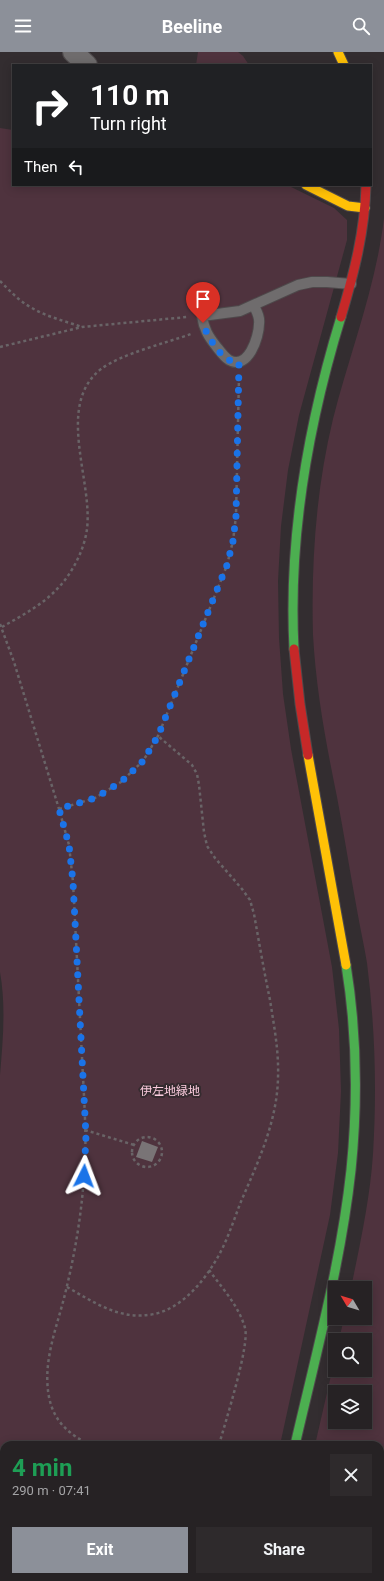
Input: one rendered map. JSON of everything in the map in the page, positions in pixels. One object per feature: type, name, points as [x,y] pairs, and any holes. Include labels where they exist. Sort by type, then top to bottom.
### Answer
[{"type":"street","points":[[73,52],[86,64]]},
{"type":"street","points":[[338,52],[344,64]]},
{"type":"street","points":[[308,186],[348,206],[365,208]]},
{"type":"street","points":[[296,1441],[345,1217],[352,1154],[355,1091],[354,1028],[347,965],[306,746],[298,692],[294,637],[293,582],[296,527],[302,480],[313,418],[327,364],[351,284],[361,243],[366,186]]},
{"type":"lane","points":[[254,306],[258,314],[259,322],[258,331],[252,350],[247,358],[239,362],[230,361],[223,355],[205,330],[202,316],[240,311],[298,285],[312,282],[351,284]]},
{"type":"path","points":[[0,281],[16,297],[31,308],[46,315],[82,327]]},
{"type":"path","points":[[0,347],[82,327],[179,318]]},
{"type":"path","points":[[84,1441],[65,1428],[54,1414],[49,1396],[47,1370],[51,1343],[67,1287],[77,1241],[83,1189],[85,1130],[73,882],[69,845],[59,809],[14,662],[1,626],[33,609],[53,594],[69,575],[80,553],[87,529],[87,504],[78,426],[79,405],[87,386],[101,370],[119,359],[205,330]]},
{"type":"path","points":[[59,809],[95,798],[121,782],[143,761],[158,736],[218,588],[227,565],[233,541],[236,516],[239,362]]},
{"type":"path","points":[[67,1287],[106,1309],[130,1316],[155,1314],[178,1304],[196,1288],[209,1270],[226,1240],[266,1140],[276,1102],[278,1047],[254,914],[250,900],[215,858],[207,846],[204,832],[200,785],[197,774],[192,765],[158,736]]},
{"type":"path","points":[[85,1130],[134,1145]]},
{"type":"path","points":[[144,1136],[153,1137],[159,1142],[162,1149],[162,1157],[157,1164],[150,1167],[142,1166],[135,1162],[132,1154],[134,1145],[137,1140],[144,1136]]},
{"type":"path","points":[[209,1270],[238,1310],[245,1330],[244,1349],[220,1441]]},
{"type":"green space","points":[[198,52],[238,52],[248,64],[196,64]]},
{"type":"green space","name":"伊左地緑地","points":[[0,128],[12,130],[12,186],[289,186],[334,208],[347,220],[347,240],[299,415],[288,470],[281,526],[278,581],[279,638],[283,694],[291,749],[332,967],[339,1029],[341,1091],[338,1153],[330,1215],[281,1441],[0,1441],[0,1075],[3,1036],[3,998],[0,972]]},
{"type":"green space","points":[[384,218],[384,1441],[316,1441],[328,1388],[328,1429],[372,1429],[372,1385],[329,1385],[331,1377],[372,1377],[372,1333],[341,1333],[342,1325],[372,1325],[372,1281],[352,1281],[372,1171],[375,1082],[372,1010],[367,963],[322,716],[316,676],[313,635],[314,553],[322,472],[333,419],[369,294]]},
{"type":"building","points":[[142,1141],[158,1147],[152,1162],[136,1157]]},
{"type":"traffic: fast","points":[[294,649],[294,564],[303,481],[319,398],[341,317]]},
{"type":"traffic: fast","points":[[296,1441],[334,1274],[347,1205],[351,1170],[355,1118],[355,1067],[350,991],[346,965]]},
{"type":"traffic: slow","points":[[338,52],[344,64]]},
{"type":"traffic: slow","points":[[308,186],[348,206],[365,208]]},
{"type":"traffic: slow","points":[[308,755],[346,965]]},
{"type":"traffic: jam","points":[[341,317],[358,252],[364,219],[366,186]]},
{"type":"traffic: jam","points":[[294,649],[300,704],[308,755]]},
{"type":"route","points":[[84,1176],[86,1136],[73,882],[69,845],[59,809],[95,798],[121,782],[143,761],[158,736],[227,565],[233,541],[236,516],[239,362],[230,361],[223,355],[208,336],[203,323]]}]
